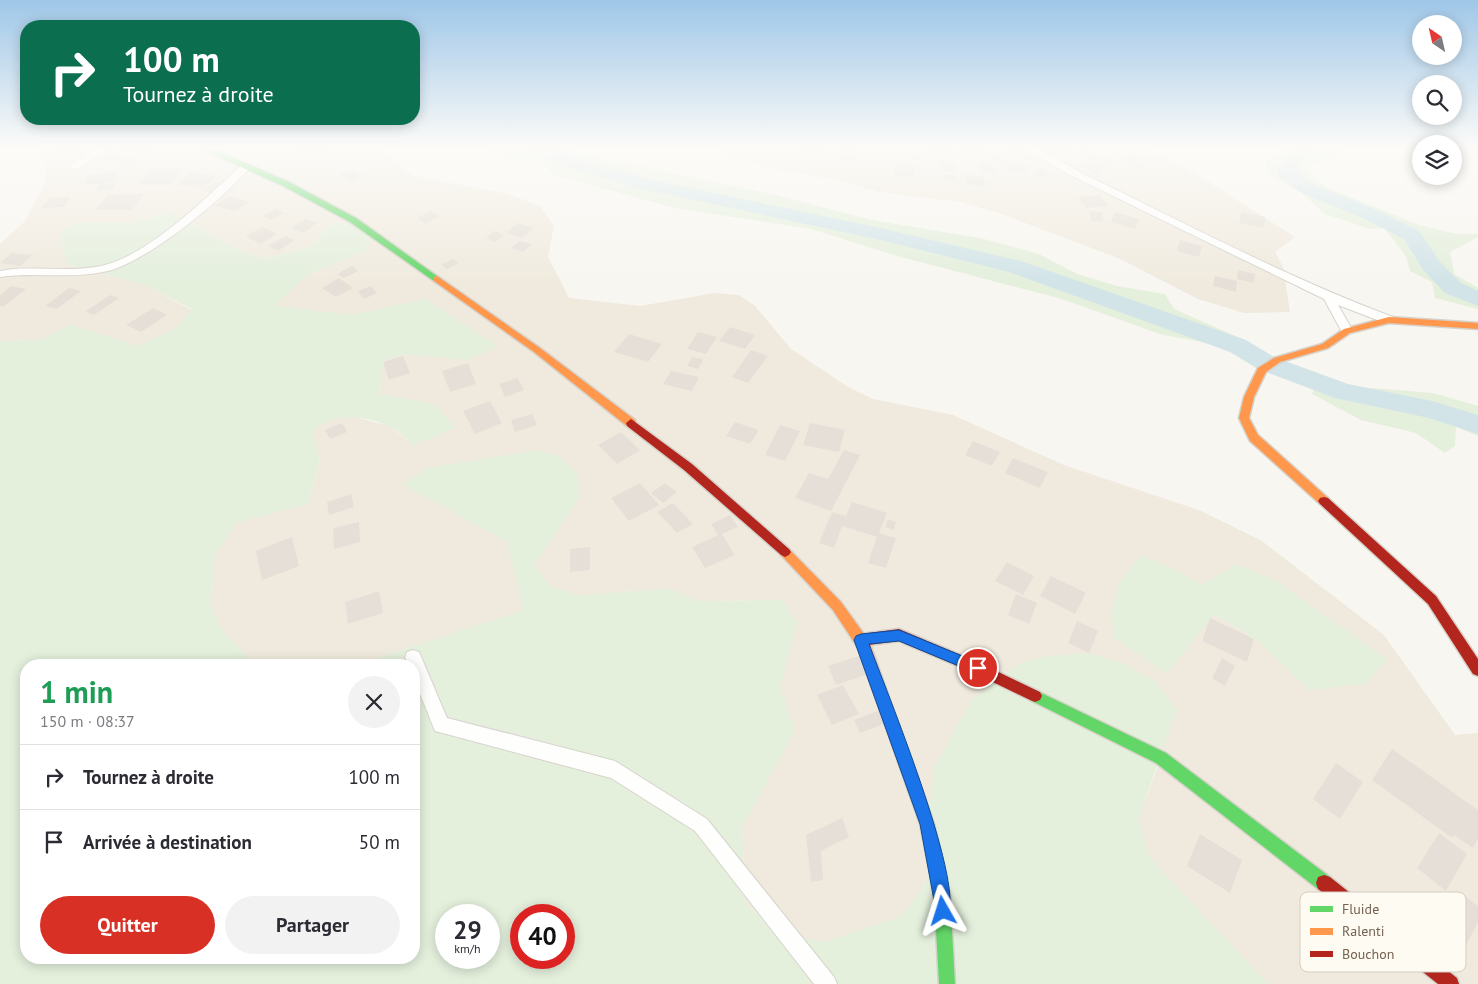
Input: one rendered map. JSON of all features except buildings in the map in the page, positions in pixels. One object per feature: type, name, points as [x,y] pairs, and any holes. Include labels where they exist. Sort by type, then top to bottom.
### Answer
[{"type":"street","points":[[0,274],[27,271],[93,270],[114,266],[159,240],[217,193]]},
{"type":"street","points":[[302,193],[335,209],[380,238],[447,288],[537,350],[641,430],[758,527],[804,570],[837,606],[861,640],[928,824],[942,894],[947,984]]},
{"type":"street","points":[[1113,193],[1328,297],[1389,320],[1478,326]]},
{"type":"street","points":[[1328,297],[1347,332]]},
{"type":"street","points":[[1389,320],[1347,332],[1325,346],[1285,357],[1262,370],[1249,397],[1244,418],[1254,438],[1422,588],[1478,670]]},
{"type":"street","points":[[861,640],[899,635],[978,668],[1161,758],[1336,892]]},
{"type":"street","points":[[420,674],[441,725],[615,770],[701,825],[827,984]]},
{"type":"street","points":[[1437,972],[1452,984]]},
{"type":"shaded area","points":[[40,193],[508,194],[540,206],[554,226],[548,257],[569,298],[640,306],[715,293],[739,295],[755,306],[791,349],[848,387],[873,399],[953,415],[1064,465],[1199,510],[1262,541],[1384,635],[1455,735],[1478,733],[1478,984],[1268,984],[1149,857],[1139,817],[1161,758],[937,848],[924,885],[902,916],[824,943],[783,934],[746,905],[742,828],[795,730],[780,686],[797,623],[781,600],[697,601],[670,589],[578,595],[550,586],[534,566],[580,497],[403,484],[507,542],[524,610],[374,659],[249,659],[220,627],[211,604],[215,556],[236,522],[308,504],[320,460],[312,432],[321,423],[348,415],[389,426],[414,445],[455,428],[436,405],[380,394],[383,362],[402,354],[468,360],[498,346],[426,299],[351,315],[275,306],[306,276],[366,250],[332,222],[311,247],[267,258],[240,251],[173,212],[130,223],[76,222],[67,264],[144,285],[192,310],[175,329],[137,346],[71,324],[41,340],[0,341],[0,244],[25,221]],"holes":[[[1142,555],[1177,570],[1202,586],[1275,580],[1388,660],[1309,690],[1258,641],[1214,614],[1202,626]]]},
{"type":"shaded area","points":[[886,193],[1226,193],[1295,237],[1275,252],[1283,267],[1290,312],[1244,313],[1198,299],[1118,258],[999,213],[960,202]]},
{"type":"green space","points":[[620,193],[766,193],[872,220],[980,238],[1039,254],[1077,274],[1117,286],[1165,294],[1174,309],[1249,342],[1231,352],[1217,345],[1160,334],[1062,299],[897,256],[811,229],[675,208]]},
{"type":"green space","points":[[1301,193],[1340,193],[1419,225],[1457,234],[1478,234],[1478,237],[1450,252],[1454,274],[1478,288],[1478,309],[1435,298],[1432,282],[1410,271],[1406,256],[1384,228],[1370,229],[1325,214]]},
{"type":"green space","points":[[173,212],[240,251],[267,258],[311,247],[332,222],[353,223],[370,234],[371,241],[366,250],[306,276],[275,306],[351,315],[426,299],[498,346],[468,360],[402,354],[383,362],[380,394],[436,405],[455,428],[414,445],[388,426],[368,419],[348,417],[329,421],[312,432],[320,459],[308,504],[236,523],[215,556],[211,604],[220,627],[249,659],[20,659],[20,964],[420,964],[420,659],[374,659],[524,610],[507,542],[403,484],[427,468],[539,450],[564,459],[578,476],[580,497],[534,566],[550,586],[578,595],[670,589],[697,601],[782,600],[797,623],[780,686],[795,730],[742,828],[746,905],[783,934],[824,942],[902,916],[924,885],[937,848],[927,824],[934,768],[972,699],[1020,663],[1047,656],[1089,653],[1126,664],[1155,681],[1177,710],[1139,817],[1149,857],[1268,984],[0,984],[0,341],[41,340],[71,324],[137,346],[175,329],[192,309],[144,285],[67,264],[59,233],[76,222],[130,223]]},
{"type":"green space","points":[[1318,379],[1358,387],[1433,393],[1478,406],[1478,436],[1456,427],[1455,446],[1445,453],[1416,433],[1361,420],[1312,394]]},
{"type":"green space","points":[[1142,555],[1177,570],[1202,585],[1236,564],[1275,580],[1388,660],[1365,684],[1309,690],[1258,641],[1214,614],[1167,674],[1114,638],[1111,616],[1118,583]]},
{"type":"waterway","points":[[686,193],[885,235],[1016,267],[1238,346],[1266,363],[1344,392],[1432,410],[1478,425]]},
{"type":"waterway","points":[[1317,193],[1365,212],[1412,235],[1432,266],[1453,288],[1478,299]]},
{"type":"traffic: fast","points":[[303,193],[353,220],[437,279]]},
{"type":"traffic: fast","points":[[1035,696],[1161,758],[1324,883]]},
{"type":"traffic: fast","points":[[939,879],[942,894],[947,984]]},
{"type":"traffic: slow","points":[[437,279],[537,350],[631,423]]},
{"type":"traffic: slow","points":[[1324,501],[1254,438],[1244,418],[1249,397],[1262,370],[1277,360],[1325,346],[1347,331],[1389,320],[1478,326]]},
{"type":"traffic: slow","points":[[785,552],[837,606],[864,645],[927,824],[939,879]]},
{"type":"traffic: jam","points":[[631,423],[688,467],[785,552]]},
{"type":"traffic: jam","points":[[1324,501],[1432,600],[1478,670]]},
{"type":"traffic: jam","points":[[861,640],[899,635],[977,668],[1035,696]]},
{"type":"traffic: jam","points":[[1324,883],[1335,892]]},
{"type":"traffic: jam","points":[[1436,972],[1451,984]]},
{"type":"route","points":[[943,911],[942,894],[928,824],[861,640],[899,635],[978,668]]}]
